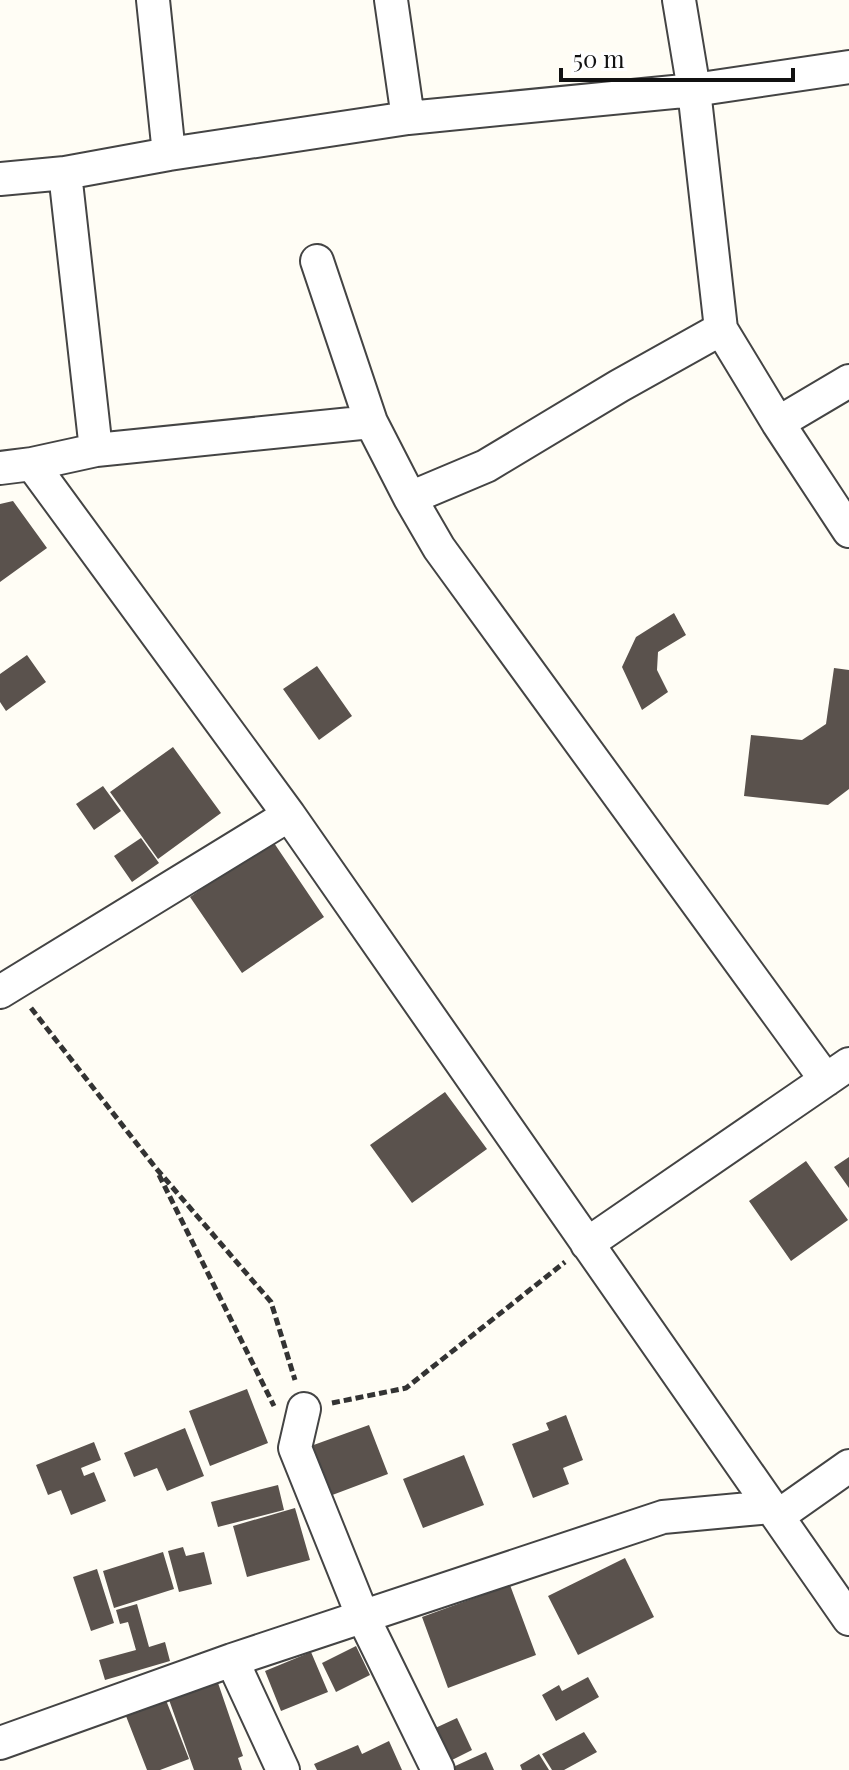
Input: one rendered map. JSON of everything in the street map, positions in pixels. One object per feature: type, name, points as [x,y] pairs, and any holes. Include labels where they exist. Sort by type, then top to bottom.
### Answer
[{"type":"street","points":[[153,0],[169,154]]},
{"type":"street","points":[[391,0],[408,118]]},
{"type":"street","points":[[679,0],[694,90],[721,329],[849,531]]},
{"type":"street","points":[[0,179],[65,173],[408,118],[694,90],[849,67]]},
{"type":"street","points":[[65,173],[96,450]]},
{"type":"street","points":[[317,261],[371,422],[439,548],[838,1072],[587,1244]]},
{"type":"street","points":[[410,498],[486,466],[721,329]]},
{"type":"street","points":[[778,423],[849,381]]},
{"type":"street","points":[[0,468],[96,450],[371,422]]},
{"type":"street","points":[[32,464],[289,815],[849,1619]]},
{"type":"street","points":[[6,988],[289,815]]},
{"type":"street","points":[[304,1409],[295,1448],[363,1617],[438,1770]]},
{"type":"street","points":[[0,1743],[232,1660],[663,1517],[774,1512],[849,1466]]},
{"type":"street","points":[[232,1660],[283,1770]]},
{"type":"path","points":[[6,988],[271,1302],[304,1409],[406,1388],[587,1244]]},
{"type":"path","points":[[155,1167],[295,1448]]},
{"type":"building","points":[[13,501],[47,548],[0,582],[0,504]]},
{"type":"building","points":[[674,613],[686,635],[658,652],[657,670],[668,692],[642,710],[622,667],[636,637]]},
{"type":"building","points":[[27,655],[46,682],[6,711],[0,702],[0,674]]},
{"type":"building","points":[[317,666],[352,716],[319,740],[283,689]]},
{"type":"building","points":[[834,668],[849,670],[849,789],[828,805],[744,796],[751,735],[802,740],[826,724]]},
{"type":"building","points":[[173,747],[221,813],[158,859],[110,792]]},
{"type":"building","points":[[103,786],[121,811],[94,830],[76,804]]},
{"type":"building","points":[[141,838],[159,863],[132,882],[114,856]]},
{"type":"building","points":[[272,840],[324,917],[242,973],[190,897]]},
{"type":"building","points":[[445,1092],[487,1149],[412,1203],[370,1145]]},
{"type":"building","points":[[849,1157],[849,1188],[834,1167]]},
{"type":"building","points":[[806,1161],[848,1220],[791,1261],[749,1201]]},
{"type":"building","points":[[247,1389],[268,1443],[210,1466],[189,1411]]},
{"type":"building","points":[[566,1415],[583,1460],[563,1468],[569,1484],[533,1498],[512,1444],[549,1430],[546,1423]]},
{"type":"building","points":[[369,1425],[388,1474],[327,1497],[308,1447]]},
{"type":"building","points":[[185,1428],[204,1476],[167,1491],[157,1468],[134,1477],[124,1453]]},
{"type":"building","points":[[94,1442],[101,1460],[81,1468],[84,1476],[94,1472],[106,1501],[71,1515],[61,1490],[48,1495],[36,1465]]},
{"type":"building","points":[[464,1455],[484,1505],[423,1528],[403,1479]]},
{"type":"building","points":[[278,1485],[284,1510],[218,1527],[211,1502]]},
{"type":"building","points":[[295,1508],[310,1560],[247,1577],[233,1526]]},
{"type":"building","points":[[183,1547],[186,1556],[204,1552],[212,1584],[179,1592],[168,1551]]},
{"type":"building","points":[[163,1552],[174,1589],[114,1608],[103,1571]]},
{"type":"building","points":[[625,1558],[654,1617],[578,1655],[548,1596]]},
{"type":"building","points":[[97,1569],[114,1623],[91,1631],[73,1577]]},
{"type":"building","points":[[510,1585],[536,1655],[448,1688],[422,1617]]},
{"type":"building","points":[[137,1604],[149,1647],[165,1642],[170,1661],[105,1680],[99,1660],[136,1650],[128,1622],[120,1624],[116,1610]]},
{"type":"building","points":[[356,1646],[370,1675],[336,1692],[322,1663]]},
{"type":"building","points":[[311,1652],[328,1692],[281,1711],[265,1671]]},
{"type":"building","points":[[588,1677],[599,1697],[556,1721],[542,1695],[559,1685],[562,1691]]},
{"type":"building","points":[[217,1680],[243,1756],[238,1758],[242,1770],[194,1770],[168,1697]]},
{"type":"building","points":[[164,1695],[189,1759],[160,1770],[147,1770],[124,1711]]},
{"type":"building","points":[[457,1718],[472,1750],[446,1763],[431,1730]]},
{"type":"building","points":[[584,1732],[597,1752],[564,1770],[552,1770],[542,1754]]},
{"type":"building","points":[[389,1741],[402,1770],[317,1770],[314,1764],[358,1745],[362,1754]]},
{"type":"building","points":[[486,1752],[494,1770],[454,1770],[453,1767]]},
{"type":"building","points":[[539,1754],[549,1770],[522,1770],[520,1765]]}]
